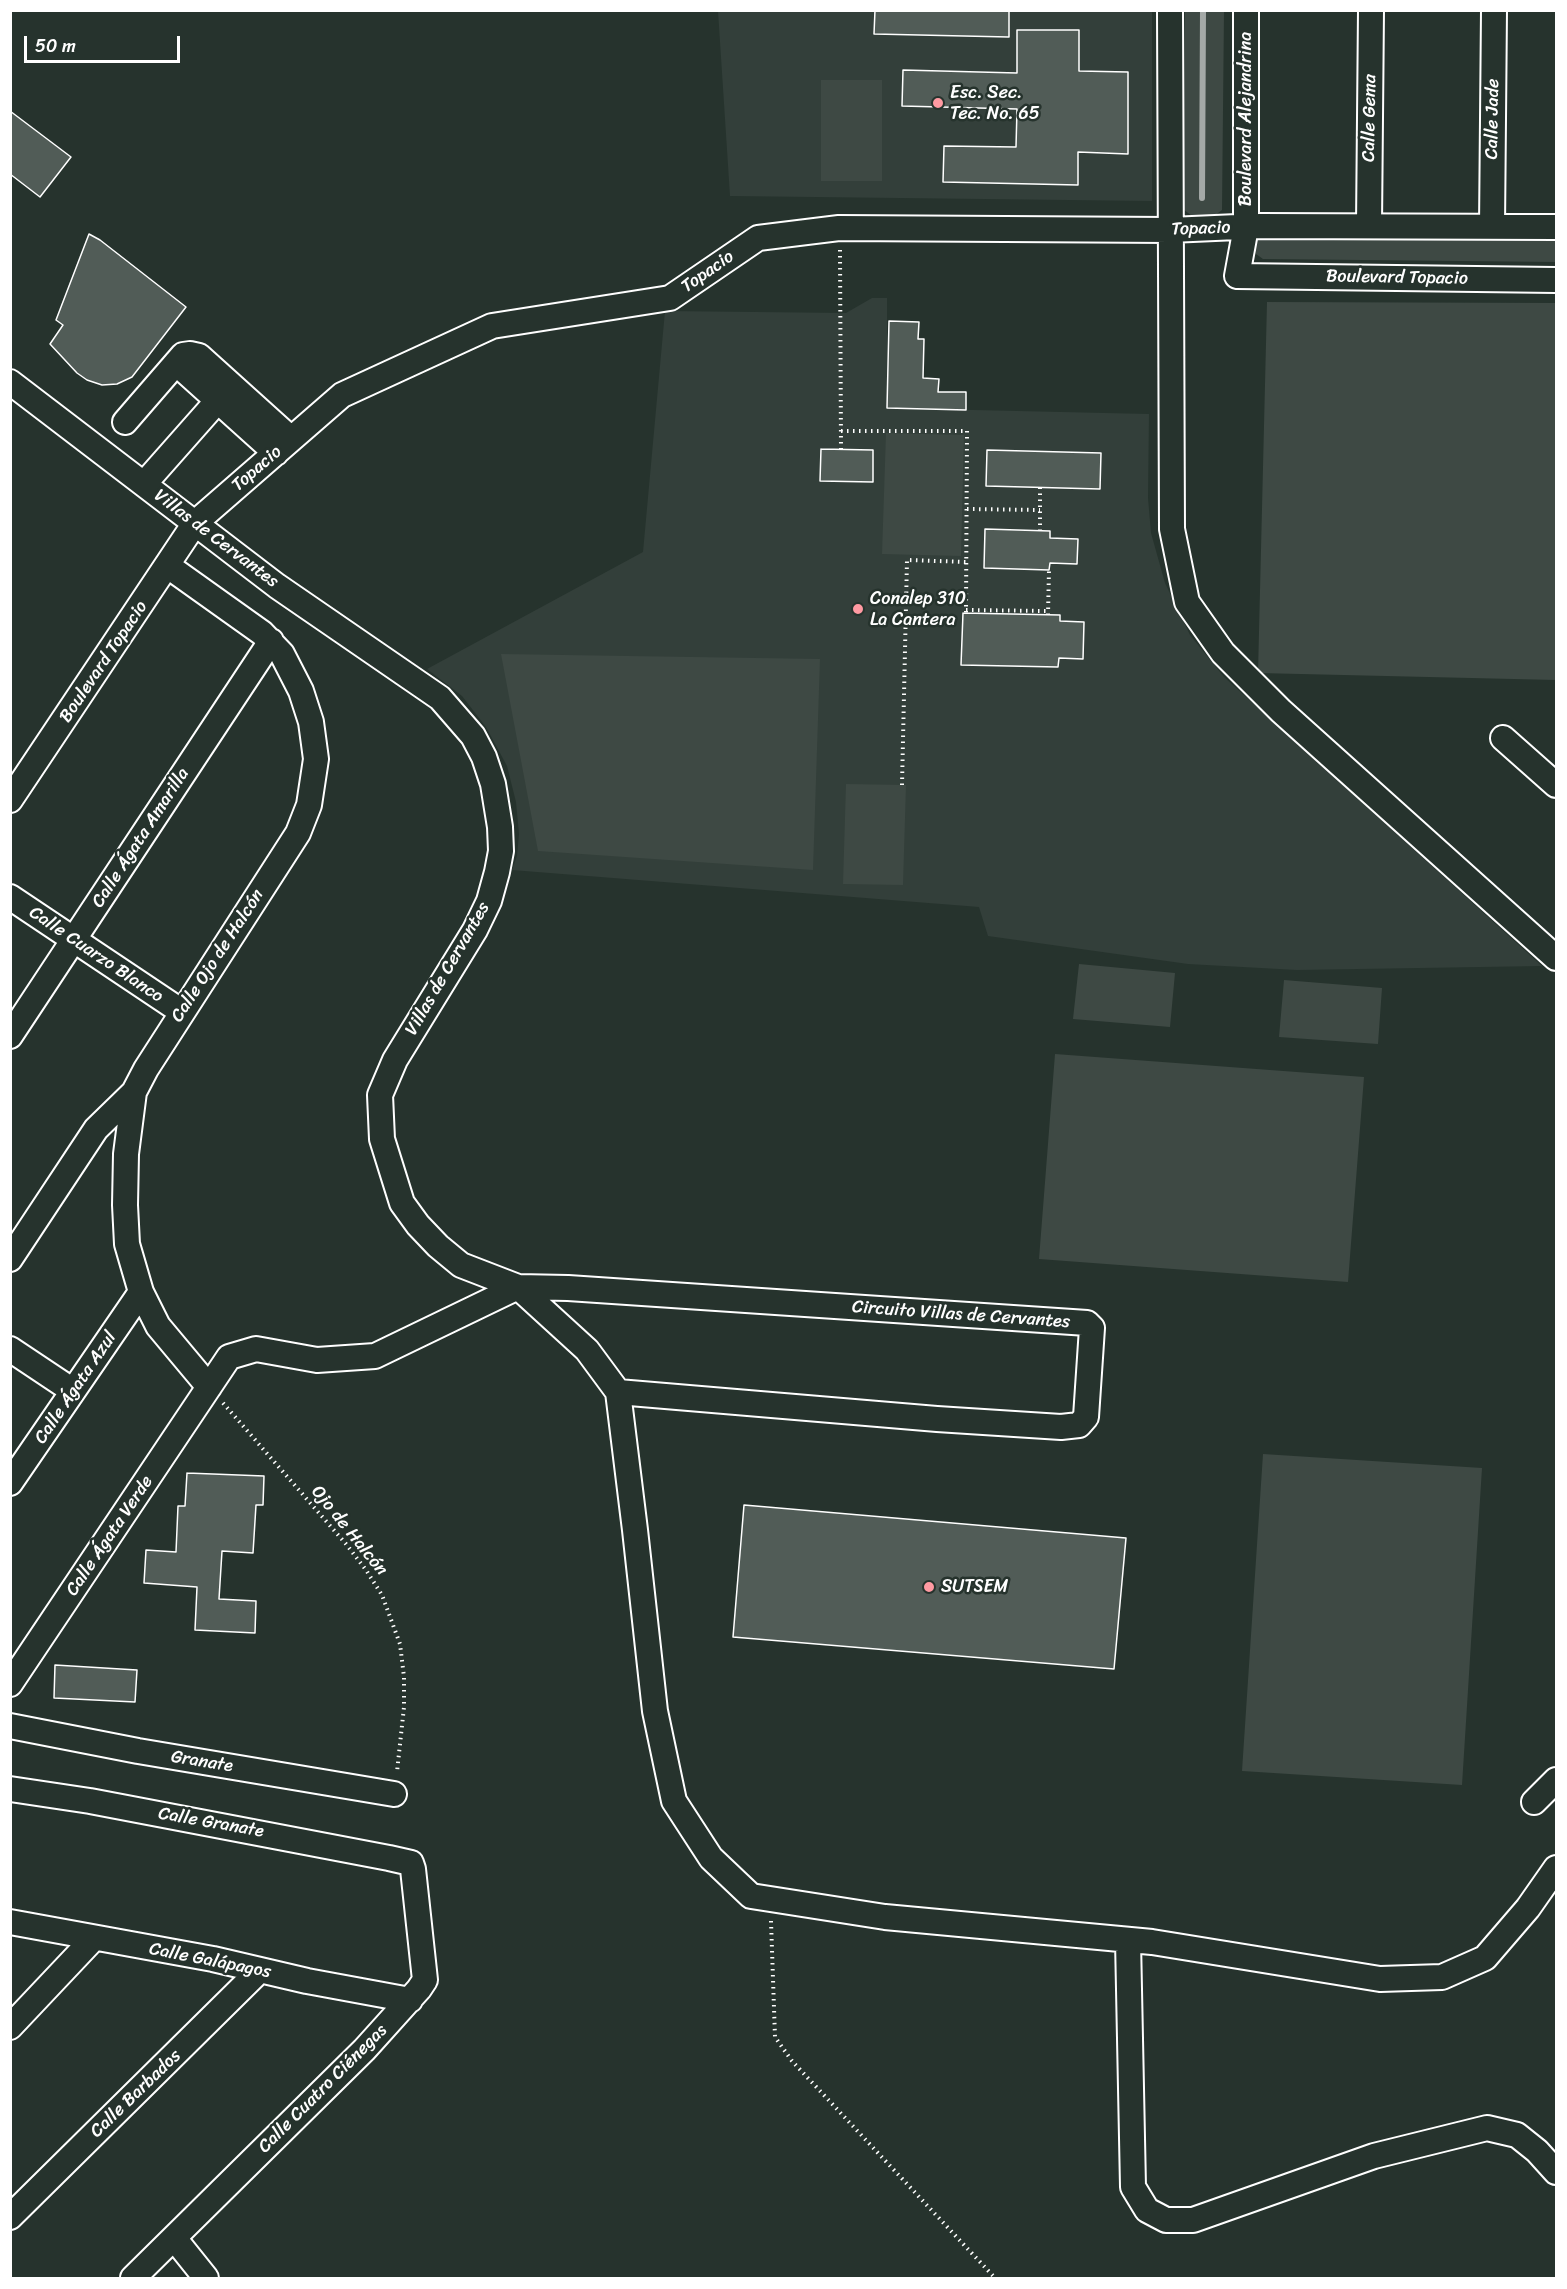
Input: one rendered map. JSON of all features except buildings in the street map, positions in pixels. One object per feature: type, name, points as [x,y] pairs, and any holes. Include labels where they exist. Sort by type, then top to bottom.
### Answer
[{"type":"street","points":[[1170,10],[1172,530],[1187,602],[1223,653],[1281,711],[1553,945]]},
{"type":"street","name":"Boulevard Alejandrina","points":[[1237,276],[1246,227],[1246,10]]},
{"type":"street","name":"Calle Gema","points":[[1369,225],[1371,10]]},
{"type":"street","name":"Calle Jade","points":[[1492,227],[1494,10]]},
{"type":"street","points":[[1246,227],[1369,225],[1557,227]]},
{"type":"street","name":"Topacio","points":[[195,523],[342,395],[492,326],[670,298],[758,238],[839,228],[1170,230],[1246,227]]},
{"type":"street","name":"Boulevard Topacio","points":[[1237,276],[1557,280]]},
{"type":"street","points":[[125,422],[183,355],[199,356],[225,393],[284,446]]},
{"type":"street","name":"Villas de Cervantes","points":[[10,382],[277,586],[440,698],[473,736],[484,757],[493,784],[500,827],[501,851],[497,872],[489,901],[475,930],[395,1060],[381,1095],[382,1139],[402,1203],[418,1225],[461,1265],[518,1287],[587,1350],[618,1392]]},
{"type":"street","points":[[144,484],[225,393]]},
{"type":"street","name":"Boulevard Topacio","points":[[10,800],[195,523]]},
{"type":"street","name":"Calle Ojo de Halcón","points":[[168,566],[272,641],[291,668],[311,722],[316,759],[309,805],[298,833],[146,1069],[134,1092],[128,1124],[125,1205],[128,1244],[141,1292],[158,1326],[208,1387]]},
{"type":"street","name":"Calle Ágata Amarilla","points":[[10,1036],[272,641]]},
{"type":"street","points":[[1503,738],[1557,785]]},
{"type":"street","name":"Calle Cuarzo Blanco","points":[[10,897],[182,1012]]},
{"type":"street","points":[[10,1259],[96,1130],[134,1092]]},
{"type":"street","name":"Calle Ágata Verde","points":[[10,1684],[228,1357],[256,1349],[317,1360],[375,1356],[518,1287]]},
{"type":"street","name":"Circuito Villas de Cervantes","points":[[518,1287],[568,1288],[1087,1323],[1092,1328],[1086,1417],[1080,1425],[1061,1427],[938,1419],[618,1392]]},
{"type":"street","name":"Calle Ágata Azul","points":[[10,1483],[141,1292]]},
{"type":"street","points":[[10,1349],[73,1391]]},
{"type":"street","points":[[618,1392],[655,1711],[674,1801],[711,1858],[751,1896],[885,1917],[1152,1942],[1380,1979],[1442,1977],[1485,1958],[1528,1908],[1557,1868]]},
{"type":"street","name":"Granate","points":[[10,1726],[138,1751],[394,1794]]},
{"type":"street","points":[[1534,1802],[1557,1780]]},
{"type":"street","name":"Calle Granate","points":[[10,1788],[261,1833],[411,1863]]},
{"type":"street","name":"Calle Cuatro Ciénegas","points":[[133,2278],[364,2050],[410,2000],[425,1980],[411,1863]]},
{"type":"street","name":"Calle Galápagos","points":[[10,1922],[213,1959],[410,2000]]},
{"type":"street","points":[[10,2027],[94,1938]]},
{"type":"street","points":[[1128,1940],[1134,2187],[1147,2210],[1166,2220],[1193,2220],[1374,2156],[1487,2128],[1517,2135],[1537,2151],[1557,2172]]},
{"type":"street","name":"Calle Barbados","points":[[10,2217],[260,1970]]},
{"type":"street","points":[[174,2238],[206,2278]]},
{"type":"path","points":[[839,228],[842,313],[841,449]]},
{"type":"path","points":[[841,431],[967,431],[966,611],[1048,613],[1049,570]]},
{"type":"path","points":[[1040,487],[1040,531]]},
{"type":"path","points":[[967,509],[1040,510]]},
{"type":"path","points":[[902,785],[907,560],[967,562]]},
{"type":"path","name":"Ojo de Halcón","points":[[208,1387],[346,1544],[382,1595],[400,1644],[404,1677],[404,1707],[394,1794]]},
{"type":"path","points":[[771,1899],[775,2037],[792,2061],[995,2278]]},
{"type":"shaded area","name":"Esc. Sec. Tec. No. 65","points":[[718,11],[1152,11],[1152,201],[730,196]]},
{"type":"shaded area","points":[[1185,11],[1224,11],[1222,210],[1214,216],[1202,219],[1192,216],[1183,209]]},
{"type":"shaded area","points":[[821,80],[882,80],[882,181],[821,181]]},
{"type":"shaded area","points":[[1263,235],[1556,238],[1556,262],[1263,259],[1256,254],[1253,247],[1255,240]]},
{"type":"shaded area","name":"Conalep 310 La Cantera","points":[[872,298],[887,298],[887,408],[1149,414],[1148,498],[1151,533],[1165,583],[1190,635],[1224,677],[1542,966],[1297,970],[1188,964],[988,936],[979,907],[512,870],[517,856],[519,834],[516,802],[507,766],[486,727],[462,696],[427,669],[643,552],[665,311],[846,313]]},
{"type":"shaded area","points":[[1267,302],[1556,303],[1556,680],[1258,673]]},
{"type":"shaded area","points":[[886,433],[964,435],[961,556],[882,554]]},
{"type":"shaded area","points":[[501,654],[820,659],[813,870],[538,851]]},
{"type":"shaded area","points":[[846,784],[906,785],[903,885],[843,884]]},
{"type":"shaded area","points":[[1079,964],[1175,973],[1170,1027],[1073,1019]]},
{"type":"shaded area","points":[[1284,980],[1382,988],[1378,1044],[1279,1037]]},
{"type":"shaded area","points":[[1055,1054],[1364,1077],[1348,1282],[1039,1259]]},
{"type":"shaded area","points":[[1263,1454],[1482,1468],[1462,1785],[1242,1771]]},
{"type":"waterway","points":[[1202,198],[1203,10]]},
{"type":"place","name":"Esc. Sec. Tec. No. 65","points":[[938,103]]},
{"type":"place","name":"Conalep 310 La Cantera","points":[[858,609]]},
{"type":"place","name":"SUTSEM","points":[[929,1587]]}]
